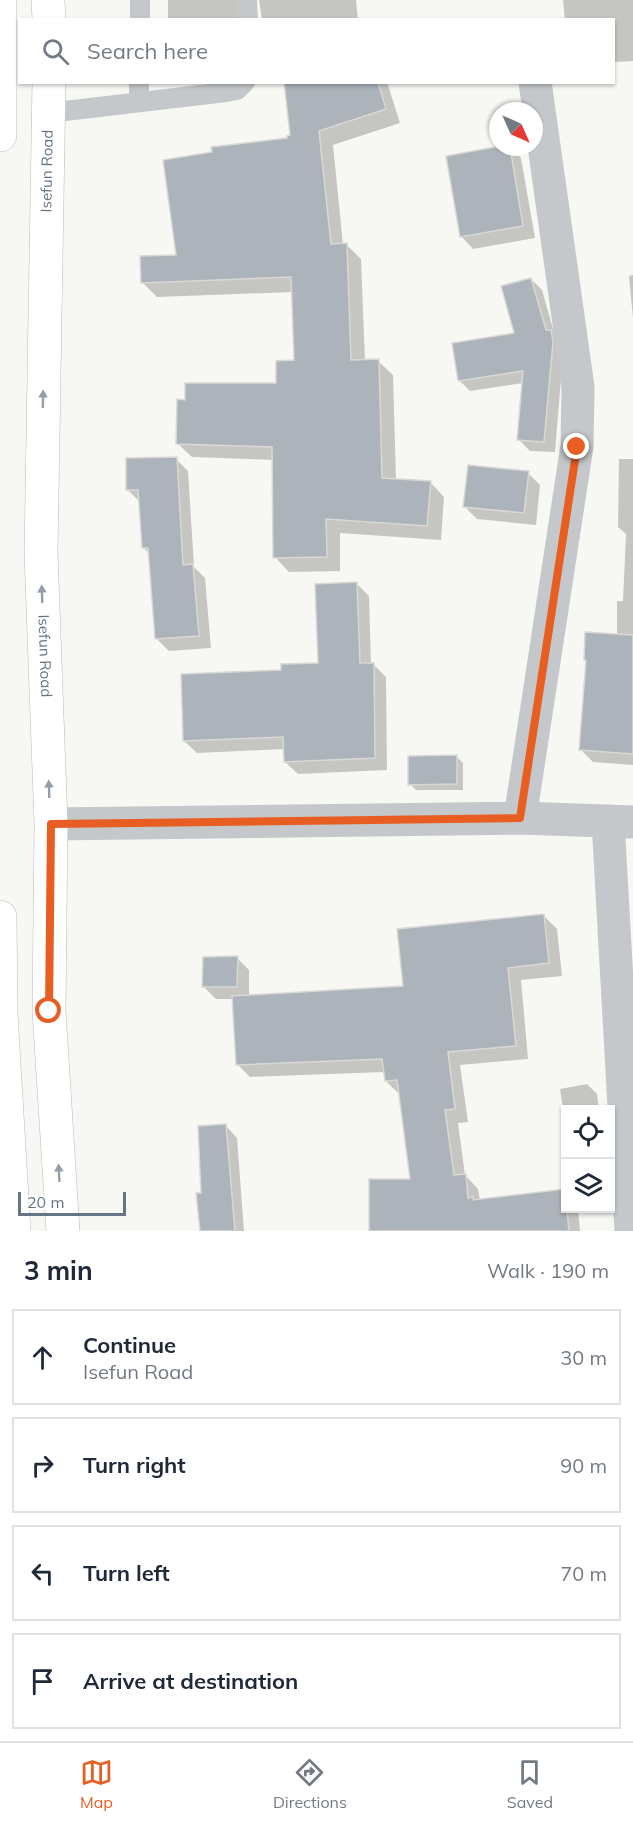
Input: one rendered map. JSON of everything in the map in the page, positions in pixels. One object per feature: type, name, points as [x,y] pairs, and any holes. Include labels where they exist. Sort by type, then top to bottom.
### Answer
[{"type":"street","points":[[0,0],[0,135]]},
{"type":"street","points":[[48,0],[49,18]]},
{"type":"street","points":[[520,818],[577,447],[578,387],[535,84]]},
{"type":"street","name":"Isefun Road","points":[[48,98],[41,553],[51,824],[49,1011],[63,1231]]},
{"type":"street","points":[[51,824],[520,818],[621,821],[631,1231]]},
{"type":"street","points":[[0,917],[0,1014],[14,1231]]},
{"type":"lane","points":[[140,0],[140,18]]},
{"type":"lane","points":[[247,0],[248,18]]},
{"type":"lane","points":[[139,84],[139,102]]},
{"type":"lane","points":[[48,98],[139,102],[226,92],[237,90],[243,84]]},
{"type":"building","points":[[284,84],[379,84],[386,109],[319,131],[331,244],[347,243],[351,360],[379,359],[382,478],[431,481],[427,526],[326,519],[327,557],[273,558],[272,447],[176,444],[177,399],[185,400],[185,383],[276,383],[276,361],[294,360],[291,277],[141,283],[140,256],[176,255],[163,160],[212,152],[211,147],[287,138],[290,135]]},
{"type":"building","points":[[489,148],[489,156],[511,156],[523,226],[460,237],[446,156]]},
{"type":"building","points":[[531,278],[546,330],[551,330],[553,342],[544,442],[517,440],[523,371],[458,381],[452,343],[514,333],[501,286]]},
{"type":"building","points":[[177,457],[183,565],[193,564],[199,636],[155,639],[148,548],[142,548],[138,490],[126,490],[126,458]]},
{"type":"building","points":[[468,465],[529,471],[524,513],[463,507]]},
{"type":"building","points":[[357,582],[360,663],[374,663],[375,758],[284,762],[283,737],[183,741],[181,674],[281,670],[281,664],[318,663],[315,584]]},
{"type":"building","points":[[585,632],[633,635],[633,754],[579,750],[586,660],[584,660]]},
{"type":"building","points":[[457,755],[457,784],[408,785],[408,756]]},
{"type":"building","points":[[544,914],[549,963],[508,968],[516,1046],[448,1052],[455,1109],[445,1110],[454,1175],[466,1174],[468,1198],[473,1197],[473,1200],[561,1189],[561,1213],[567,1213],[569,1231],[369,1231],[369,1179],[410,1179],[397,1080],[385,1081],[382,1059],[236,1065],[232,996],[403,986],[397,929]]},
{"type":"building","points":[[238,956],[237,987],[202,987],[203,957]]},
{"type":"building","points":[[226,1124],[235,1231],[200,1231],[196,1193],[201,1193],[198,1126]]},
{"type":"route","points":[[49,1011],[51,824],[520,818],[577,447]]}]
